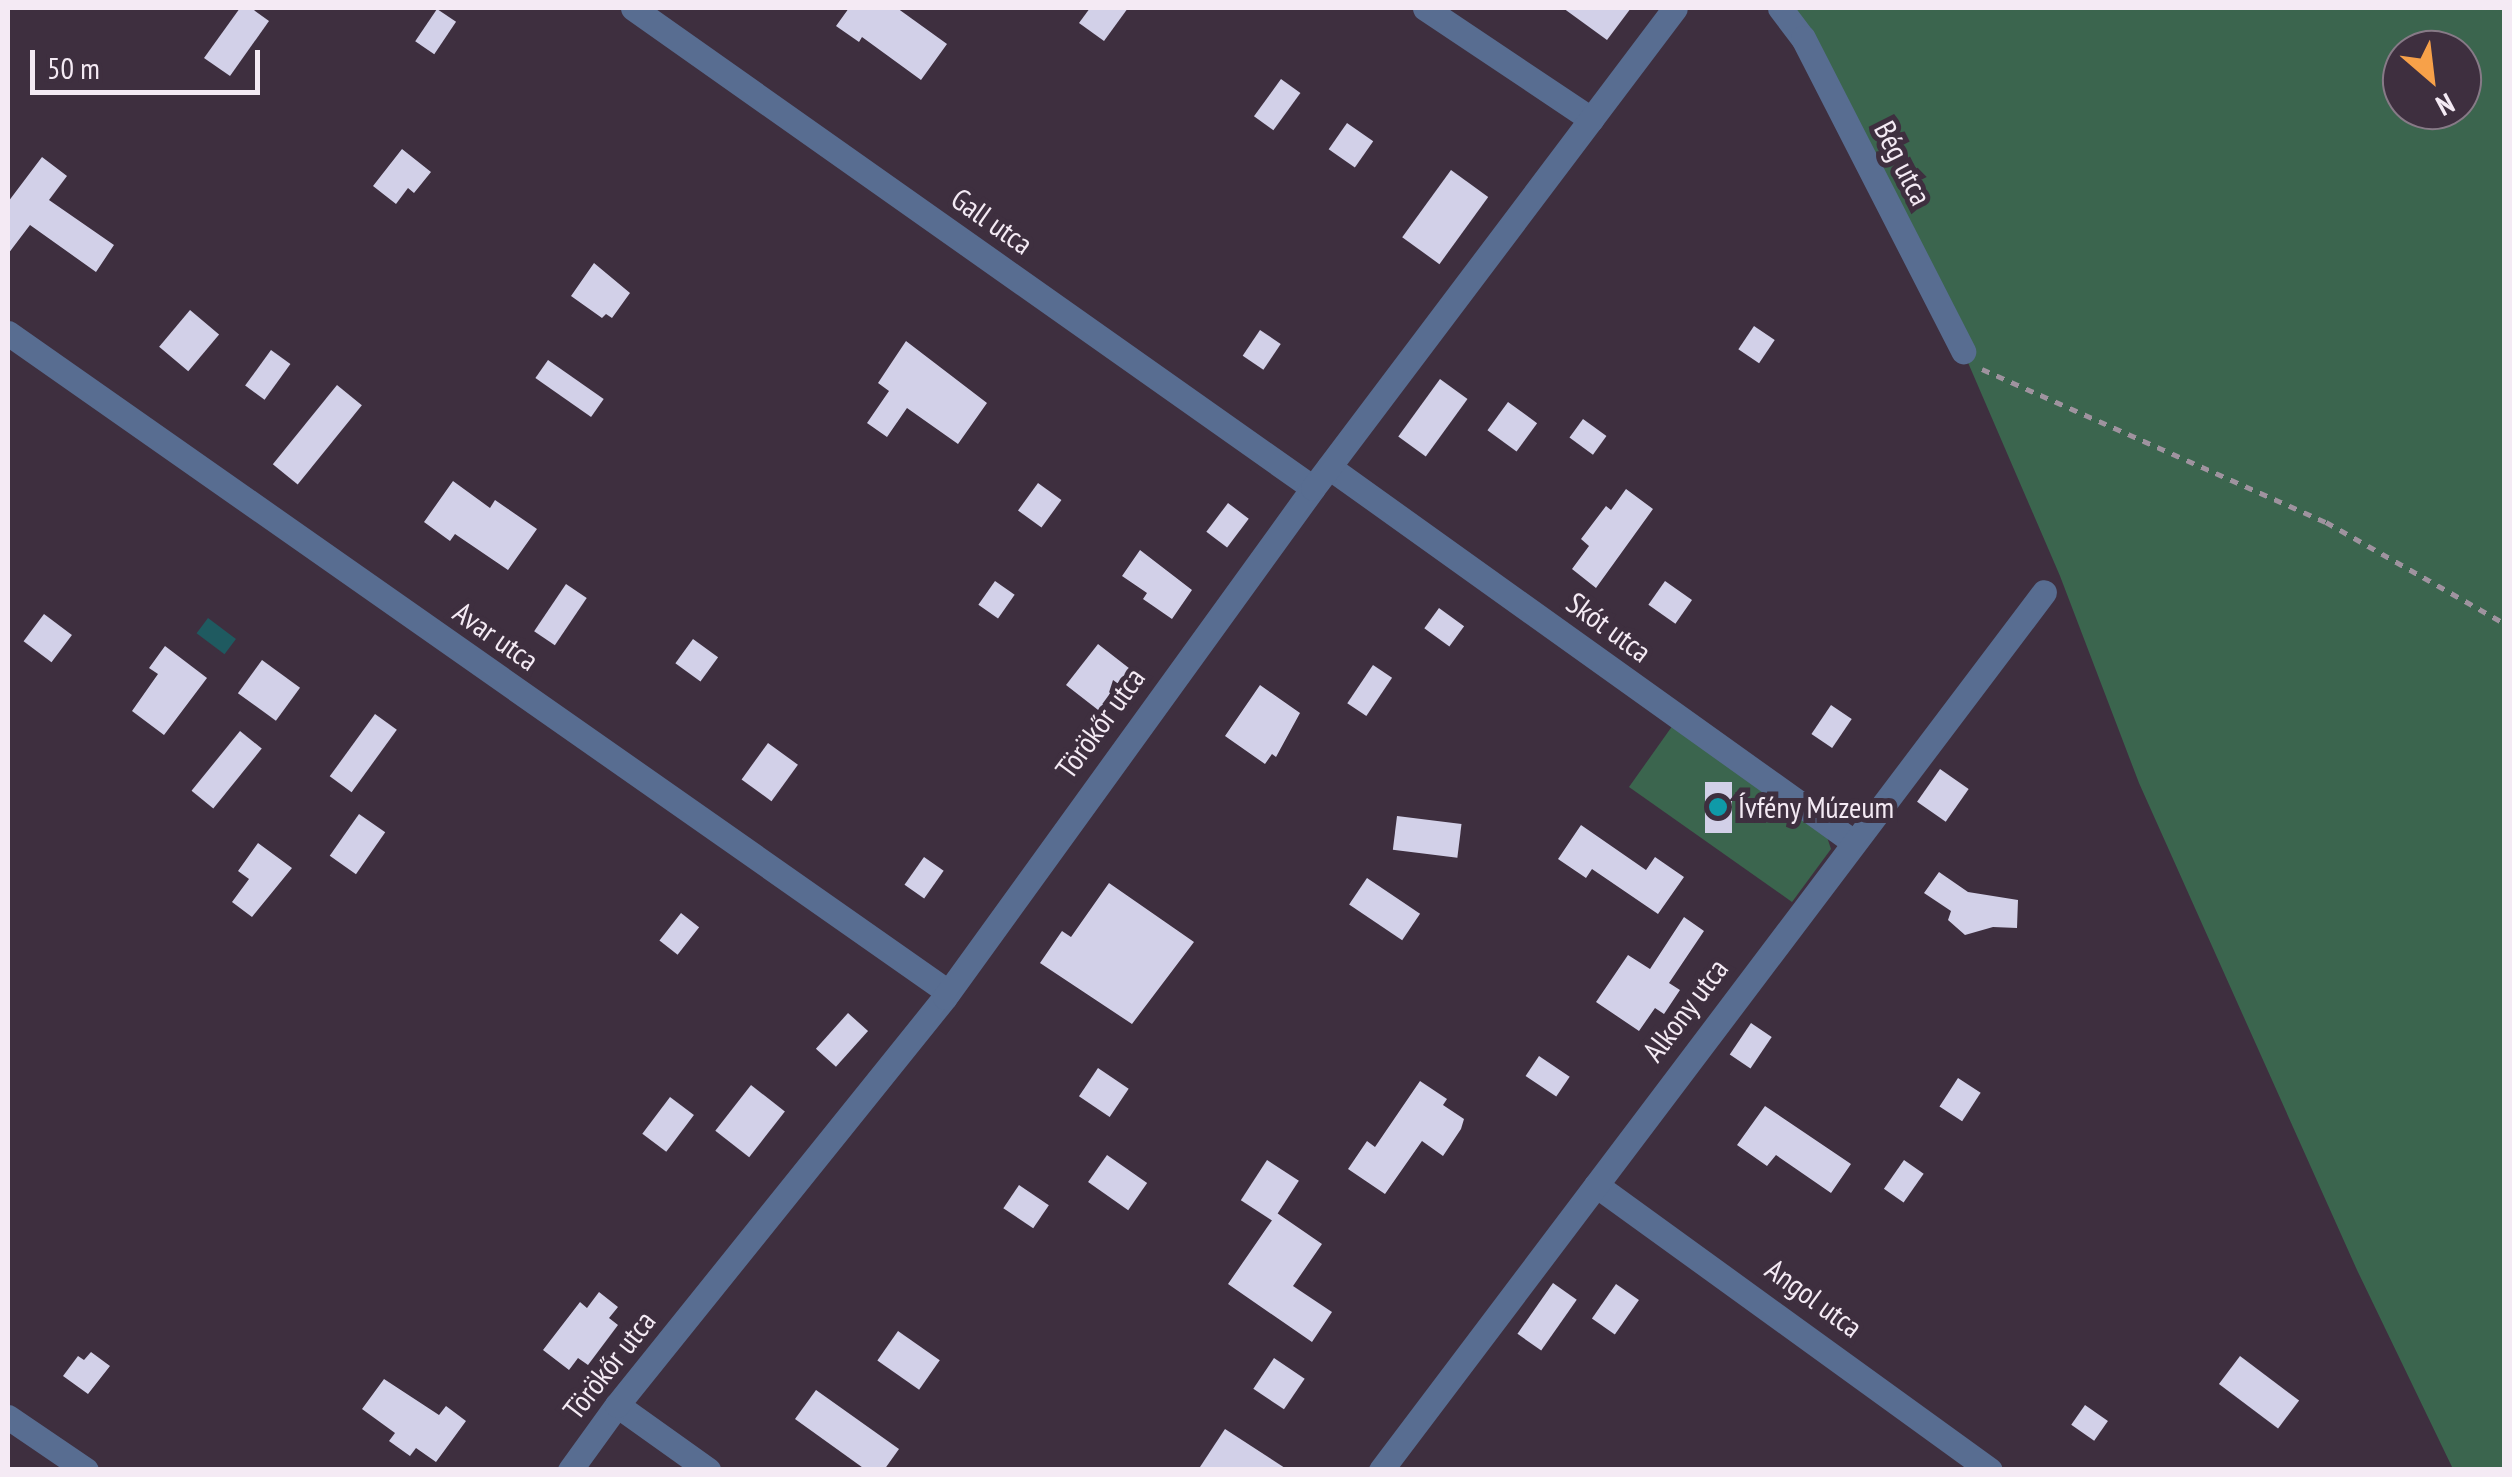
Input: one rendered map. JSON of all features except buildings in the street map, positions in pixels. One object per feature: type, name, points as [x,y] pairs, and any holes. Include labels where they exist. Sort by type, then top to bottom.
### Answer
[{"type":"street","name":"Gall utca","points":[[634,8],[1321,477]]},
{"type":"street","points":[[1426,8],[1590,119]]},
{"type":"street","name":"Törökőr utca","points":[[570,1470],[617,1405],[948,992],[1321,477],[1675,8]]},
{"type":"street","name":"Bég utca","points":[[1780,8],[1803,38],[1963,351]]},
{"type":"street","name":"Avar utca","points":[[8,333],[948,992]]},
{"type":"street","name":"Skót utca","points":[[1321,477],[1852,841]]},
{"type":"street","name":"Alkony utca","points":[[1381,1470],[1852,841],[2044,592]]},
{"type":"street","name":"Angol utca","points":[[1596,1185],[1990,1470]]},
{"type":"street","points":[[617,1405],[708,1470]]},
{"type":"street","points":[[8,1417],[86,1470]]},
{"type":"path","points":[[1963,351],[1997,377],[2326,522],[2504,623]]},
{"type":"shaded area","points":[[1790,8],[2504,8],[2504,1469],[2453,1469],[2357,1270],[2139,783],[2060,576],[1963,351]]},
{"type":"shaded area","points":[[208,618],[236,639],[225,654],[197,633]]},
{"type":"shaded area","points":[[1673,725],[1827,837],[1831,849],[1792,902],[1629,787]]},
{"type":"place","name":"Ívfény Múzeum","points":[[1718,807]]}]
